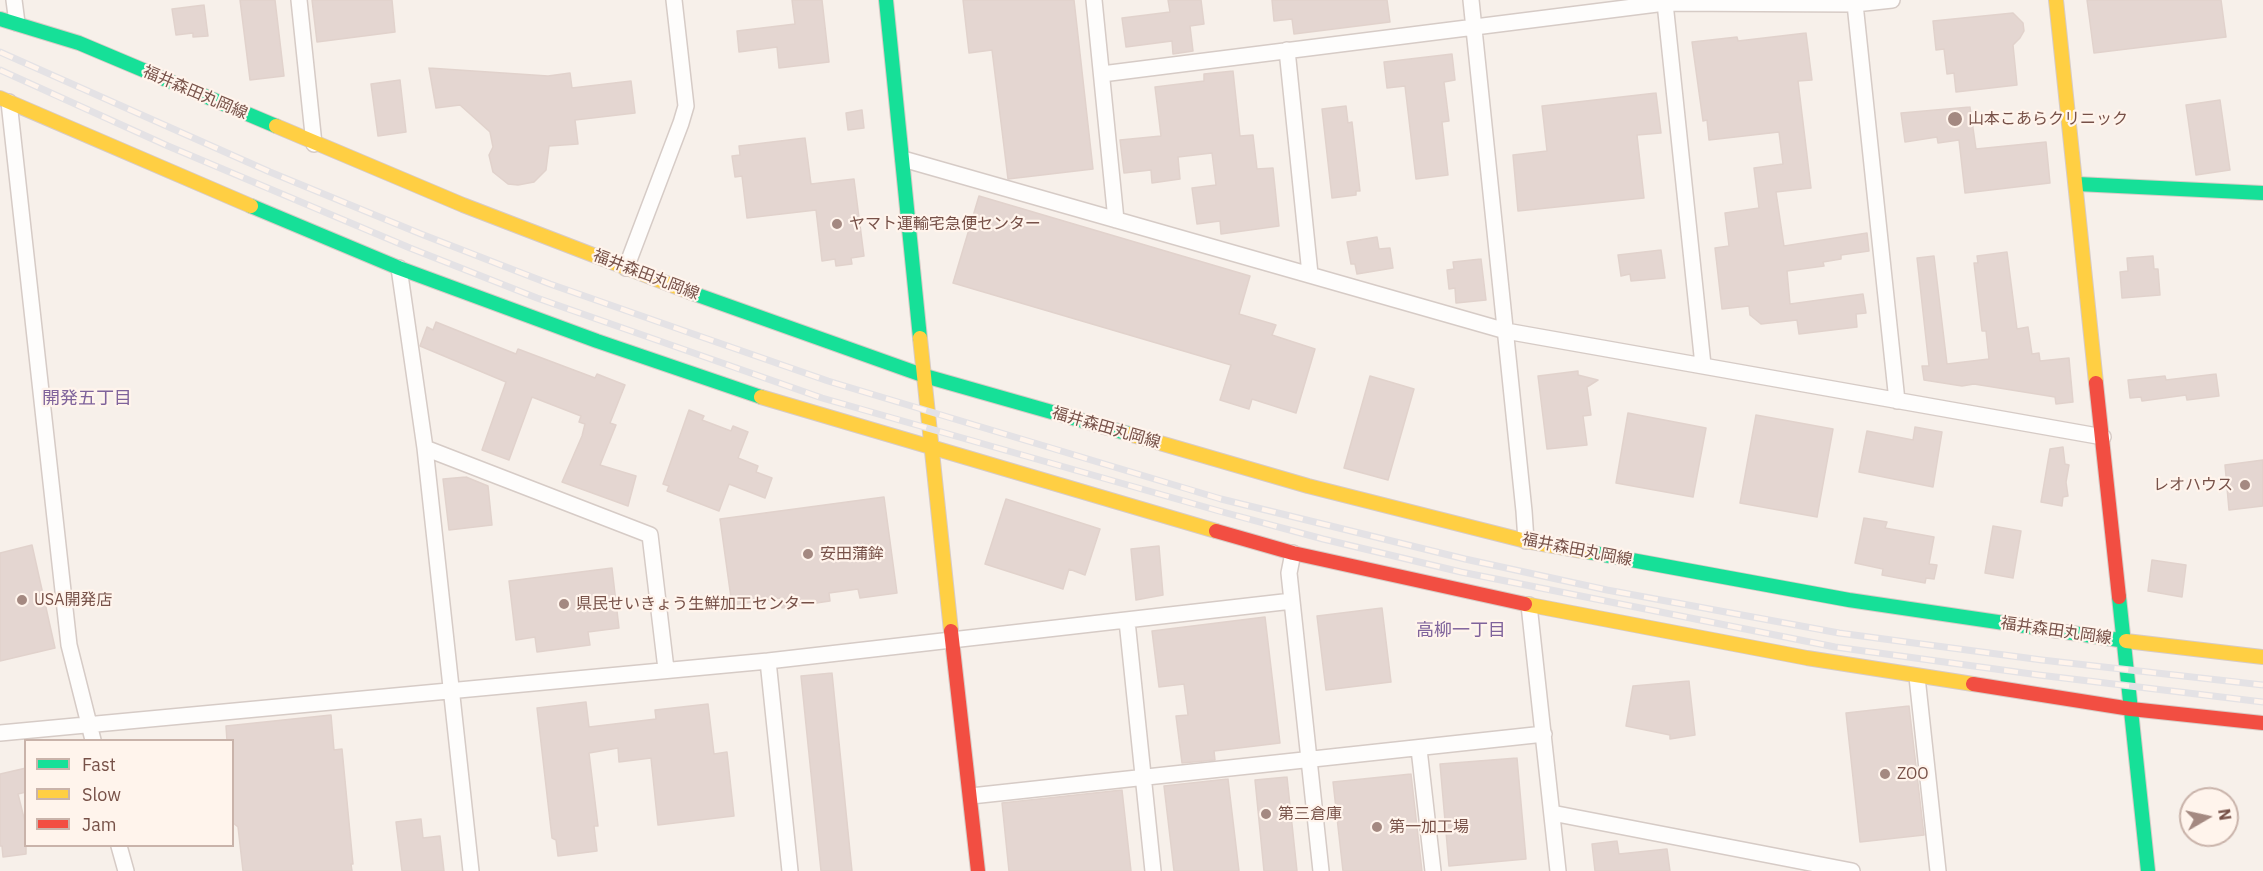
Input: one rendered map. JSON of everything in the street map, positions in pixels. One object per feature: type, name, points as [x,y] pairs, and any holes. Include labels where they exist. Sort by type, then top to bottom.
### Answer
[{"type":"main road","points":[[886,0],[931,447],[978,871]]},
{"type":"main road","points":[[2056,0],[2148,871]]},
{"type":"main road","name":"福井森田丸岡線","points":[[0,19],[79,43],[462,205],[756,317],[925,376],[1308,486],[1526,541],[1849,600],[2124,641],[2263,657]]},
{"type":"main road","points":[[4,100],[173,174],[399,268],[597,341],[748,393],[1293,553],[1529,605],[1807,658],[2131,709],[2263,723]]},
{"type":"main road","points":[[2077,184],[2263,193]]},
{"type":"street","points":[[15,0],[17,23]]},
{"type":"street","points":[[298,0],[314,144]]},
{"type":"street","points":[[626,267],[686,106],[674,0]]},
{"type":"street","points":[[1094,0],[1116,220]]},
{"type":"street","points":[[1471,0],[1526,541]]},
{"type":"street","points":[[1102,74],[1665,3],[1855,4],[1892,0]]},
{"type":"street","points":[[1665,3],[1703,365]]},
{"type":"street","points":[[1855,4],[1898,401]]},
{"type":"street","points":[[1287,50],[1310,274]]},
{"type":"street","points":[[4,100],[69,645],[93,739]]},
{"type":"street","points":[[903,159],[1506,331],[2103,436]]},
{"type":"street","points":[[399,268],[425,448],[471,871]]},
{"type":"street","points":[[425,448],[650,535],[666,669]]},
{"type":"street","points":[[1293,553],[1289,573],[1321,871]]},
{"type":"street","points":[[0,733],[768,661],[1292,602]]},
{"type":"street","points":[[1529,605],[1558,871]]},
{"type":"street","points":[[1127,621],[1153,871]]},
{"type":"street","points":[[768,661],[790,871]]},
{"type":"street","points":[[1917,677],[1938,871]]},
{"type":"street","points":[[971,796],[1544,734]]},
{"type":"street","points":[[1419,749],[1433,871]]},
{"type":"street","points":[[1552,813],[1852,871]]},
{"type":"street","points":[[119,847],[126,871]]},
{"type":"building","points":[[240,0],[275,0],[284,76],[250,80]]},
{"type":"building","points":[[312,0],[392,0],[395,32],[317,42]]},
{"type":"building","points":[[792,0],[822,0],[829,62],[779,68],[777,47],[739,52],[737,31],[795,24]]},
{"type":"building","points":[[963,0],[1074,0],[1093,169],[1008,179],[992,50],[969,53]]},
{"type":"building","points":[[1168,0],[1201,0],[1204,24],[1190,26],[1193,51],[1173,54],[1172,41],[1126,47],[1122,18],[1170,12]]},
{"type":"building","points":[[1272,0],[1387,0],[1390,22],[1294,34],[1292,19],[1274,21]]},
{"type":"building","points":[[2087,0],[2221,0],[2226,37],[2094,53]]},
{"type":"building","points":[[204,5],[208,36],[193,37],[193,33],[176,35],[172,9]]},
{"type":"building","points":[[2013,13],[2023,23],[2024,31],[2013,45],[2017,85],[1956,92],[1954,73],[1947,74],[1944,49],[1936,50],[1933,21]]},
{"type":"building","points":[[1806,33],[1812,80],[1798,81],[1811,188],[1776,192],[1784,246],[1867,233],[1869,251],[1841,255],[1841,259],[1823,262],[1824,266],[1787,271],[1790,304],[1863,294],[1866,313],[1856,314],[1857,327],[1799,334],[1797,320],[1761,324],[1750,315],[1749,306],[1722,309],[1715,248],[1729,246],[1725,213],[1759,208],[1754,168],[1783,164],[1779,132],[1709,140],[1707,120],[1703,121],[1692,42],[1737,37],[1738,41]]},
{"type":"building","points":[[1452,54],[1455,80],[1444,82],[1449,121],[1442,122],[1448,175],[1416,179],[1405,86],[1387,88],[1384,62]]},
{"type":"building","points":[[429,68],[548,76],[570,73],[572,88],[631,81],[635,113],[575,120],[578,144],[549,146],[546,170],[534,182],[508,184],[493,172],[489,155],[493,147],[490,132],[460,105],[436,108]]},
{"type":"building","points":[[1233,71],[1240,136],[1253,135],[1257,169],[1273,168],[1279,226],[1221,234],[1220,221],[1197,224],[1192,188],[1216,185],[1212,153],[1178,157],[1180,179],[1152,183],[1151,170],[1124,173],[1120,140],[1161,136],[1155,87],[1204,81],[1204,74]]},
{"type":"building","points":[[400,80],[406,132],[378,136],[371,84]]},
{"type":"building","points":[[1656,93],[1661,133],[1637,135],[1644,198],[1518,211],[1513,155],[1547,151],[1542,106]]},
{"type":"building","points":[[2220,100],[2230,170],[2196,175],[2186,105]]},
{"type":"building","points":[[1346,106],[1348,123],[1352,122],[1360,191],[1356,191],[1356,195],[1332,198],[1322,109]]},
{"type":"building","points":[[1970,107],[1976,149],[2046,142],[2050,183],[1965,193],[1959,140],[1938,143],[1937,137],[1905,142],[1901,113]]},
{"type":"building","points":[[862,110],[864,128],[848,130],[846,113]]},
{"type":"building","points":[[805,138],[811,184],[854,179],[864,256],[851,258],[852,264],[836,266],[835,259],[822,261],[816,210],[747,218],[742,176],[735,177],[732,156],[740,155],[739,146]]},
{"type":"building","points":[[979,196],[1250,276],[1239,314],[1276,325],[1272,335],[1315,349],[1296,413],[1252,399],[1249,409],[1220,400],[1231,365],[953,283]]},
{"type":"building","points":[[1377,237],[1379,249],[1390,248],[1393,268],[1357,274],[1355,264],[1351,264],[1347,242]]},
{"type":"building","points":[[1661,250],[1665,278],[1631,281],[1630,274],[1621,276],[1618,255]]},
{"type":"building","points":[[2007,252],[2017,329],[2028,327],[2032,354],[2039,353],[2040,361],[2069,358],[2073,402],[2056,404],[2055,397],[1974,384],[1962,386],[1924,380],[1922,366],[1929,366],[1917,258],[1934,256],[1947,364],[1989,359],[1986,331],[1982,331],[1974,263],[1978,263],[1977,256]]},
{"type":"building","points":[[2153,256],[2154,269],[2158,269],[2160,295],[2122,298],[2120,272],[2128,271],[2127,258]]},
{"type":"building","points":[[1481,259],[1486,300],[1456,303],[1455,288],[1449,289],[1447,270],[1454,269],[1453,262]]},
{"type":"building","points":[[436,322],[516,354],[518,349],[595,378],[597,374],[625,385],[610,423],[616,425],[600,465],[636,476],[628,506],[562,482],[585,424],[579,422],[581,416],[532,397],[509,460],[482,450],[506,382],[420,346],[427,327],[433,330]]},
{"type":"building","points":[[1578,371],[1578,375],[1598,380],[1587,387],[1591,415],[1583,416],[1587,445],[1547,449],[1538,376]]},
{"type":"building","points":[[2216,374],[2219,396],[2187,400],[2186,395],[2142,401],[2141,397],[2130,398],[2128,380],[2165,376],[2166,380]]},
{"type":"building","points":[[1370,376],[1414,389],[1388,480],[1344,468]]},
{"type":"building","points":[[689,410],[704,416],[702,420],[731,431],[733,426],[748,432],[738,458],[758,466],[756,472],[772,478],[765,498],[729,484],[719,511],[667,491],[669,486],[663,484]]},
{"type":"building","points":[[1628,413],[1706,428],[1693,497],[1616,483]]},
{"type":"building","points":[[1756,415],[1833,429],[1817,517],[1740,503]]},
{"type":"building","points":[[1915,427],[1942,432],[1933,487],[1859,472],[1867,431],[1913,440]]},
{"type":"building","points":[[2063,447],[2065,464],[2069,465],[2066,482],[2068,496],[2063,497],[2062,506],[2041,502],[2050,449]]},
{"type":"building","name":"レオハウス","points":[[2263,460],[2263,506],[2229,510],[2225,465]]},
{"type":"building","points":[[466,477],[488,486],[492,525],[449,530],[443,479]]},
{"type":"building","name":"安田蒲鉾","points":[[884,497],[897,593],[860,598],[858,589],[829,593],[830,601],[782,608],[781,598],[732,605],[720,519]]},
{"type":"building","points":[[1006,499],[1100,529],[1085,575],[1069,569],[1063,589],[985,564]]},
{"type":"building","points":[[1864,518],[1887,522],[1885,528],[1934,537],[1929,564],[1937,565],[1934,579],[1926,578],[1925,583],[1882,575],[1883,569],[1855,563]]},
{"type":"building","points":[[1993,526],[2021,531],[2013,578],[1985,573]]},
{"type":"building","name":"USA開発店","points":[[32,545],[55,648],[0,661],[0,553]]},
{"type":"building","points":[[1159,546],[1163,595],[1136,600],[1131,549]]},
{"type":"building","points":[[2152,560],[2186,565],[2182,597],[2148,591]]},
{"type":"building","name":"県民せいきょう生鮮加工センター","points":[[612,568],[619,628],[588,632],[590,645],[537,652],[535,637],[516,640],[509,581]]},
{"type":"building","points":[[1382,608],[1391,682],[1326,690],[1317,616]]},
{"type":"building","points":[[1265,617],[1280,743],[1214,751],[1215,760],[1182,763],[1176,716],[1188,715],[1184,684],[1159,687],[1152,631]]},
{"type":"building","points":[[832,673],[852,871],[821,871],[801,676]]},
{"type":"building","points":[[1689,681],[1695,735],[1670,739],[1670,735],[1626,726],[1633,686]]},
{"type":"building","points":[[586,702],[589,727],[656,719],[655,710],[708,704],[714,754],[727,752],[734,816],[658,825],[651,758],[619,762],[618,748],[589,753],[598,826],[594,826],[597,851],[558,856],[556,840],[552,838],[537,708]]},
{"type":"building","name":"ZOO","points":[[1909,706],[1924,835],[1860,842],[1846,713]]},
{"type":"building","points":[[331,715],[334,750],[342,749],[352,871],[243,871],[238,827],[234,824],[234,739],[227,739],[226,726]]},
{"type":"building","points":[[1517,758],[1526,859],[1449,866],[1440,764]]},
{"type":"building","points":[[24,768],[24,792],[18,794],[24,818],[26,854],[3,857],[2,846],[0,846],[0,774]]},
{"type":"building","name":"第一加工場","points":[[1411,774],[1422,871],[1343,871],[1333,782]]},
{"type":"building","name":"第三倉庫","points":[[1287,777],[1297,871],[1264,871],[1255,780]]},
{"type":"building","points":[[1228,779],[1239,871],[1174,871],[1164,786]]},
{"type":"building","points":[[1122,790],[1131,871],[1009,871],[1002,803]]},
{"type":"building","points":[[421,819],[423,838],[440,836],[444,871],[402,871],[396,822]]},
{"type":"building","points":[[1617,841],[1619,854],[1667,849],[1670,871],[1595,871],[1592,844]]},
{"type":"railway","points":[[0,52],[270,172],[550,284],[828,381],[1221,499],[1465,559],[1607,590],[1839,633],[2042,660],[2263,685]]},
{"type":"railway","points":[[0,70],[168,146],[410,248],[537,298],[822,398],[1219,511],[1461,572],[1835,647],[2263,702]]},
{"type":"traffic: fast","points":[[886,0],[920,338]]},
{"type":"traffic: fast","points":[[0,19],[79,43],[276,126]]},
{"type":"traffic: fast","points":[[2077,184],[2263,193]]},
{"type":"traffic: fast","points":[[251,206],[399,268],[597,341],[761,397]]},
{"type":"traffic: fast","points":[[692,293],[925,376],[1129,434]]},
{"type":"traffic: fast","points":[[1588,552],[1849,600],[2126,641]]},
{"type":"traffic: fast","points":[[2119,597],[2148,871]]},
{"type":"traffic: slow","points":[[2056,0],[2096,383]]},
{"type":"traffic: slow","points":[[0,98],[251,206]]},
{"type":"traffic: slow","points":[[276,126],[463,205],[692,293]]},
{"type":"traffic: slow","points":[[920,338],[951,631]]},
{"type":"traffic: slow","points":[[761,397],[1216,531]]},
{"type":"traffic: slow","points":[[1129,434],[1308,486],[1526,541],[1588,552]]},
{"type":"traffic: slow","points":[[1525,604],[1807,658],[1973,684]]},
{"type":"traffic: slow","points":[[2126,641],[2263,657]]},
{"type":"traffic: jam","points":[[2096,383],[2119,597]]},
{"type":"traffic: jam","points":[[1216,531],[1293,553],[1525,604]]},
{"type":"traffic: jam","points":[[951,631],[978,871]]},
{"type":"traffic: jam","points":[[1973,684],[2131,709],[2263,723]]},
{"type":"place","name":"山本こあらクリニック","points":[[1955,119]]},
{"type":"place","name":"ヤマト運輸宅急便センター","points":[[837,224]]},
{"type":"place","name":"レオハウス","points":[[2245,485]]},
{"type":"place","name":"安田蒲鉾","points":[[808,554]]},
{"type":"place","name":"USA開発店","points":[[22,600]]},
{"type":"place","name":"県民せいきょう生鮮加工センター","points":[[564,604]]},
{"type":"place","name":"ZOO","points":[[1885,774]]},
{"type":"place","name":"第三倉庫","points":[[1266,814]]},
{"type":"place","name":"第一加工場","points":[[1377,827]]},
{"type":"district","name":"開発五丁目","points":[[87,399]]},
{"type":"district","name":"高柳一丁目","points":[[1461,631]]}]
